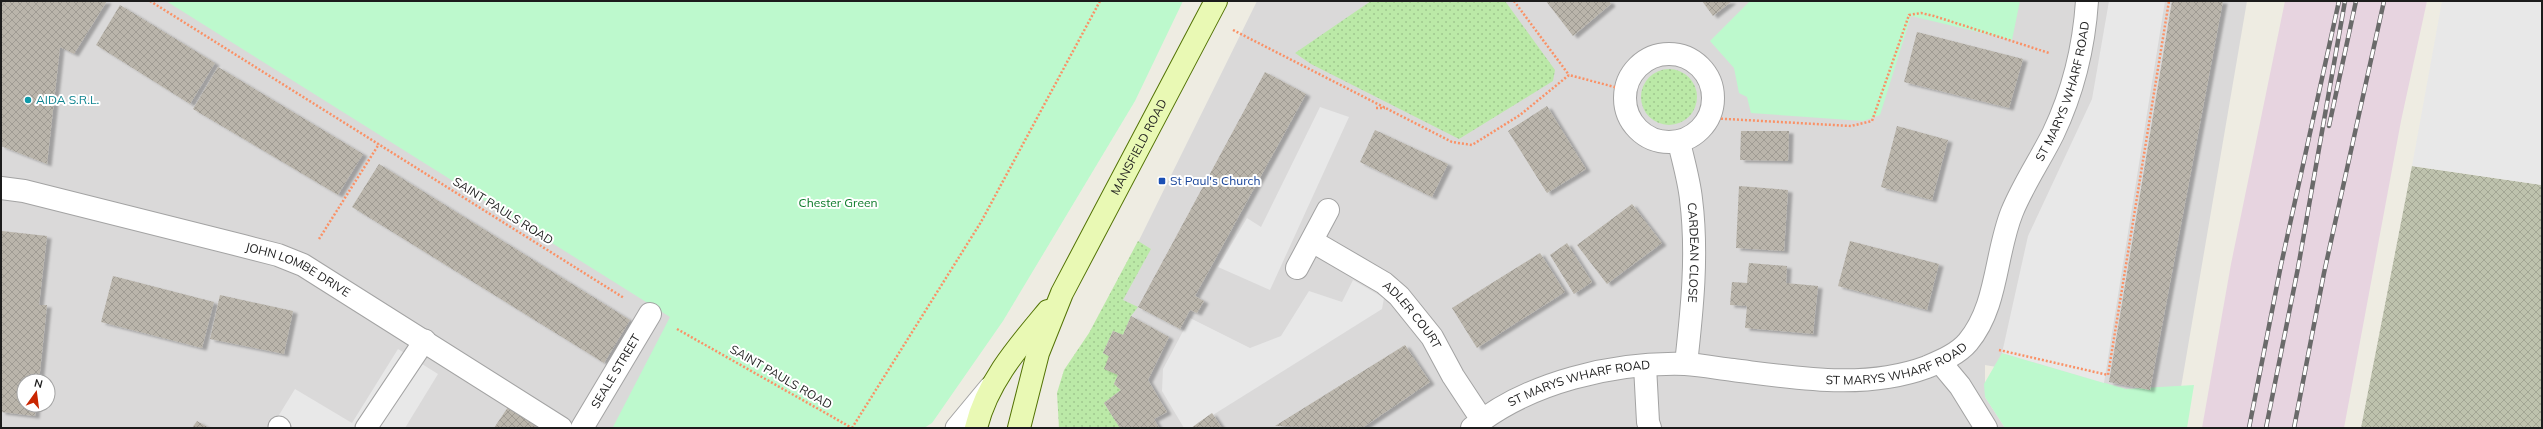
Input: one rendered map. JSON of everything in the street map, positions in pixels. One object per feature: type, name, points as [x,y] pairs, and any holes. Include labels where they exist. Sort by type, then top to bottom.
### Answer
[{"type":"street","name":"ST MARYS WHARF ROAD","points":[[1477,424],[1514,402],[1594,371],[1686,364],[1848,381],[1878,380],[1911,373],[1940,362],[1968,342],[1987,306],[2003,237],[2011,213],[2054,132],[2069,97],[2079,62],[2087,1]]},
{"type":"street","name":"MANSFIELD ROAD","points":[[1019,428],[1038,353],[1062,293],[1212,9]]},
{"type":"street","points":[[1664,53],[1679,54],[1703,69],[1710,80],[1713,100],[1708,118],[1698,132],[1689,139],[1679,142],[1653,139],[1643,133],[1631,121],[1626,108],[1626,90],[1634,71],[1644,60],[1664,53]]},
{"type":"street","name":"CARDEAN CLOSE","points":[[1679,142],[1692,206],[1694,294],[1686,364]]},
{"type":"street","name":"JOHN LOMBE DRIVE","points":[[1,188],[24,191],[243,246],[278,255],[303,265],[425,340],[561,428]]},
{"type":"street","points":[[1297,268],[1328,210]]},
{"type":"street","name":"ADLER COURT","points":[[1312,241],[1384,283],[1399,296],[1432,337],[1477,424]]},
{"type":"street","name":"MANSFIELD ROAD","points":[[976,428],[980,412],[1009,357],[1062,293]]},
{"type":"street","name":"SEALE STREET","points":[[582,428],[650,314]]},
{"type":"street","points":[[1940,362],[1964,392],[1986,428]]},
{"type":"street","points":[[1645,366],[1648,422],[1650,428]]},
{"type":"lane","points":[[366,428],[425,340]]},
{"type":"lane","points":[[956,428],[966,413],[994,383]]},
{"type":"path","name":"SAINT PAULS ROAD","points":[[150,1],[650,314],[852,428]]},
{"type":"path","points":[[852,428],[981,222],[1100,1]]},
{"type":"path","points":[[1514,1],[1569,75],[1626,90]]},
{"type":"path","points":[[1968,342],[2108,375],[2169,1]]},
{"type":"path","points":[[1212,9],[1385,108],[1452,142],[1472,145],[1520,115],[1569,75]]},
{"type":"path","points":[[1708,118],[1851,126],[1872,121],[1909,15],[1922,13],[2079,62]]},
{"type":"path","points":[[1376,108],[1385,108]]},
{"type":"path","points":[[303,265],[379,144]]},
{"type":"shaded area","points":[[1,1],[189,1],[679,310],[613,428],[1,428]]},
{"type":"shaded area","points":[[1257,1],[2247,1],[2179,399],[1985,365],[1985,397],[2005,428],[1069,428],[1116,287]]},
{"type":"shaded area","points":[[2109,1],[2165,1],[2104,383],[2002,353],[2028,236],[2092,99]]},
{"type":"shaded area","points":[[2285,1],[2427,1],[2401,121],[2344,428],[2202,428],[2231,264]]},
{"type":"shaded area","points":[[2442,1],[2542,1],[2542,185],[2412,166]]},
{"type":"shaded area","points":[[1320,107],[1349,117],[1270,290],[1218,267],[1247,218],[1261,227]]},
{"type":"shaded area","points":[[2412,166],[2542,185],[2542,428],[2361,428]]},
{"type":"shaded area","points":[[1353,280],[1384,298],[1382,309],[1192,428],[1184,428],[1162,391],[1163,369],[1190,318],[1250,348],[1281,336],[1309,291],[1342,302]]},
{"type":"shaded area","points":[[398,349],[438,374],[405,428],[271,428],[295,389],[352,423]]},
{"type":"green space","name":"Chester Green","points":[[166,1],[1183,1],[1135,101],[1003,321],[932,423],[924,428],[615,428],[613,427],[670,317]]},
{"type":"green space","points":[[1371,1],[1505,1],[1555,70],[1553,81],[1459,139],[1311,64],[1295,53]]},
{"type":"green space","points":[[1750,1],[2020,1],[2012,40],[1911,16],[1880,115],[1863,121],[1751,113],[1747,97],[1739,93],[1734,68],[1710,41]]},
{"type":"green space","points":[[1669,69],[1684,74],[1692,82],[1697,97],[1692,112],[1684,120],[1669,125],[1654,120],[1646,112],[1641,97],[1646,82],[1654,74]]},
{"type":"green space","points":[[1138,241],[1151,249],[1123,300],[1138,307],[1131,316],[1123,335],[1113,331],[1103,353],[1109,356],[1118,375],[1114,384],[1121,390],[1104,403],[1120,428],[1059,428],[1057,393],[1064,370],[1089,333]]},
{"type":"green space","points":[[2002,353],[2126,389],[2194,385],[2187,428],[2005,428],[1985,397],[1984,384]]},
{"type":"building","name":"AIDA S.R.L.","points":[[1,1],[107,1],[74,54],[60,47],[47,164],[1,146]]},
{"type":"building","points":[[1546,1],[1609,1],[1611,4],[1573,36]]},
{"type":"building","points":[[1702,1],[1732,1],[1713,16]]},
{"type":"building","points":[[2172,1],[2223,1],[2150,390],[2109,382]]},
{"type":"building","points":[[120,5],[215,63],[190,104],[96,45]]},
{"type":"building","points":[[1917,32],[2023,59],[2009,108],[1904,82]]},
{"type":"building","points":[[218,67],[363,154],[338,195],[193,109]]},
{"type":"building","points":[[1265,72],[1306,94],[1195,296],[1204,301],[1197,313],[1190,310],[1180,329],[1138,307]]},
{"type":"building","points":[[1547,106],[1586,169],[1547,193],[1508,131]]},
{"type":"building","points":[[1897,126],[1948,140],[1932,200],[1881,187]]},
{"type":"building","points":[[1375,130],[1448,164],[1432,197],[1360,162]]},
{"type":"building","points":[[1741,131],[1789,131],[1788,161],[1740,160]]},
{"type":"building","points":[[379,164],[630,320],[604,363],[352,207]]},
{"type":"building","points":[[1739,186],[1788,190],[1784,251],[1736,248]]},
{"type":"building","points":[[1632,204],[1662,243],[1607,284],[1577,245]]},
{"type":"building","points":[[2,231],[47,236],[39,305],[47,305],[40,373],[16,373],[16,413],[35,413],[35,416],[1,412]]},
{"type":"building","points":[[1850,241],[1939,264],[1927,310],[1838,286]]},
{"type":"building","points":[[1567,243],[1592,282],[1574,294],[1550,255]]},
{"type":"building","points":[[1540,253],[1565,292],[1477,348],[1452,308]]},
{"type":"building","points":[[1749,263],[1787,266],[1786,283],[1818,286],[1813,334],[1745,328],[1747,306],[1730,305],[1732,282],[1747,283]]},
{"type":"building","points":[[113,276],[214,302],[202,348],[101,322]]},
{"type":"building","points":[[220,295],[293,311],[284,354],[210,339]]},
{"type":"building","points":[[1131,316],[1169,337],[1148,380],[1167,412],[1154,419],[1159,428],[1120,428],[1104,403],[1121,390],[1114,384],[1118,375],[1104,369],[1109,356],[1103,353],[1113,331],[1123,335]]},
{"type":"building","points":[[1405,345],[1430,382],[1362,428],[1275,426]]},
{"type":"building","points":[[508,407],[538,428],[494,428]]},
{"type":"building","points":[[1212,413],[1222,428],[1191,428]]},
{"type":"building","points":[[197,421],[209,428],[192,428]]},
{"type":"railway","points":[[2249,428],[2281,265],[2339,1]]},
{"type":"railway","points":[[2266,428],[2298,268],[2345,1]]},
{"type":"railway","points":[[2329,126],[2356,1]]},
{"type":"railway","points":[[2294,428],[2324,273],[2384,1]]},
{"type":"place","name":"AIDA S.R.L.","points":[[28,100]]},
{"type":"place","name":"St Paul's Church","points":[[1162,181]]}]
